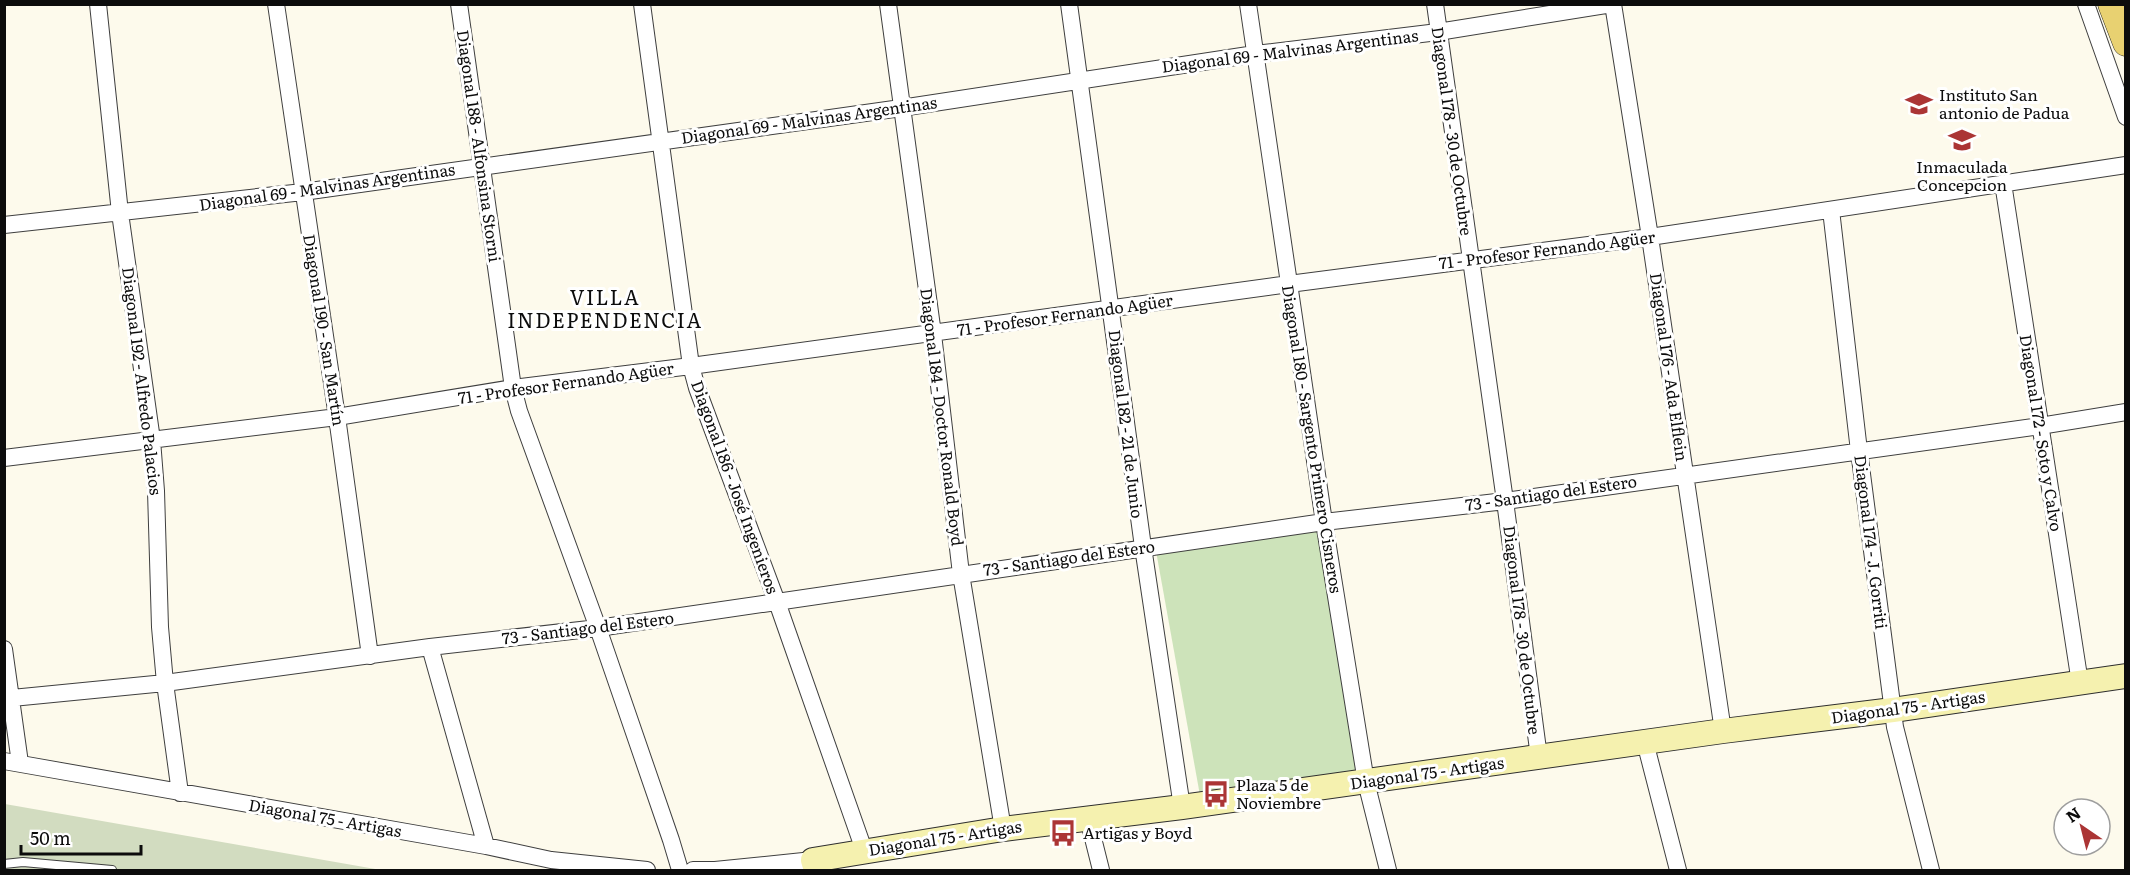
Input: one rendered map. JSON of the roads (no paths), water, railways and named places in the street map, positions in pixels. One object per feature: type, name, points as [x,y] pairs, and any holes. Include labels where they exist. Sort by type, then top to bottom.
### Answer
[{"type":"main road","points":[[2111,4],[2126,43]]},
{"type":"street","name":"Diagonal 192 - Alfredo Palacios","points":[[98,4],[120,213],[152,440],[156,491],[160,627],[180,793]]},
{"type":"street","name":"Diagonal 190 - San Martín","points":[[276,4],[338,417],[370,656]]},
{"type":"street","name":"Diagonal 188 - Alfonsina Storni","points":[[459,4],[513,388],[519,411],[598,628],[680,870]]},
{"type":"street","name":"Diagonal 186 - José Ingenieros","points":[[642,4],[691,366],[864,850]]},
{"type":"street","name":"Diagonal 184 - Doctor Ronald Boyd","points":[[888,4],[933,334],[961,574],[1003,829]]},
{"type":"street","name":"Diagonal 182 - 21 de Junio","points":[[1069,4],[1143,547],[1182,807]]},
{"type":"street","name":"Diagonal 180 - Sargento Primero Cisneros","points":[[1248,4],[1324,522],[1366,782],[1388,870]]},
{"type":"street","name":"Diagonal 178 - 30 de Octubre","points":[[1435,4],[1539,757]]},
{"type":"street","name":"Diagonal 69 - Malvinas Argentinas","points":[[4,225],[303,192],[901,108],[1254,54],[1438,32],[1613,4]]},
{"type":"street","name":"Diagonal 176 - Ada Elflein","points":[[1613,4],[1723,730]]},
{"type":"street","points":[[2086,4],[2126,117]]},
{"type":"street","name":"71 - Profesor Fernando Agüer","points":[[4,458],[338,417],[513,388],[1650,237],[2126,165]]},
{"type":"street","name":"Diagonal 172 - Soto y Calvo","points":[[2003,183],[2080,683]]},
{"type":"street","name":"Diagonal 174 - J. Gorriti","points":[[1831,210],[1859,451],[1895,727],[1931,870]]},
{"type":"street","name":"73 - Santiago del Estero","points":[[12,698],[165,683],[430,647],[598,628],[1143,547],[1324,522],[1505,501],[2126,412]]},
{"type":"street","points":[[430,647],[486,846]]},
{"type":"street","points":[[4,649],[12,698],[13,762]]},
{"type":"street","name":"Diagonal 75 - Artigas","points":[[693,870],[814,865],[864,850],[1003,829],[1366,782],[1723,730],[1893,710],[2126,676]]},
{"type":"street","points":[[1645,742],[1678,870]]},
{"type":"street","name":"Diagonal 75 - Artigas","points":[[13,762],[486,846],[551,860],[647,870]]},
{"type":"street","points":[[1088,818],[1101,870]]},
{"type":"lane","points":[[4,864],[23,862],[112,870]]},
{"type":"place","name":"Instituto San antonio de Padua","points":[[1919,104]]},
{"type":"place","name":"Inmaculada Concepcion","points":[[1962,140]]},
{"type":"place","name":"Plaza 5 de Noviembre","points":[[1216,794]]},
{"type":"place","name":"Artigas y Boyd","points":[[1063,833]]},
{"type":"district","name":"VILLA INDEPENDENCIA","points":[[605,310]]}]
